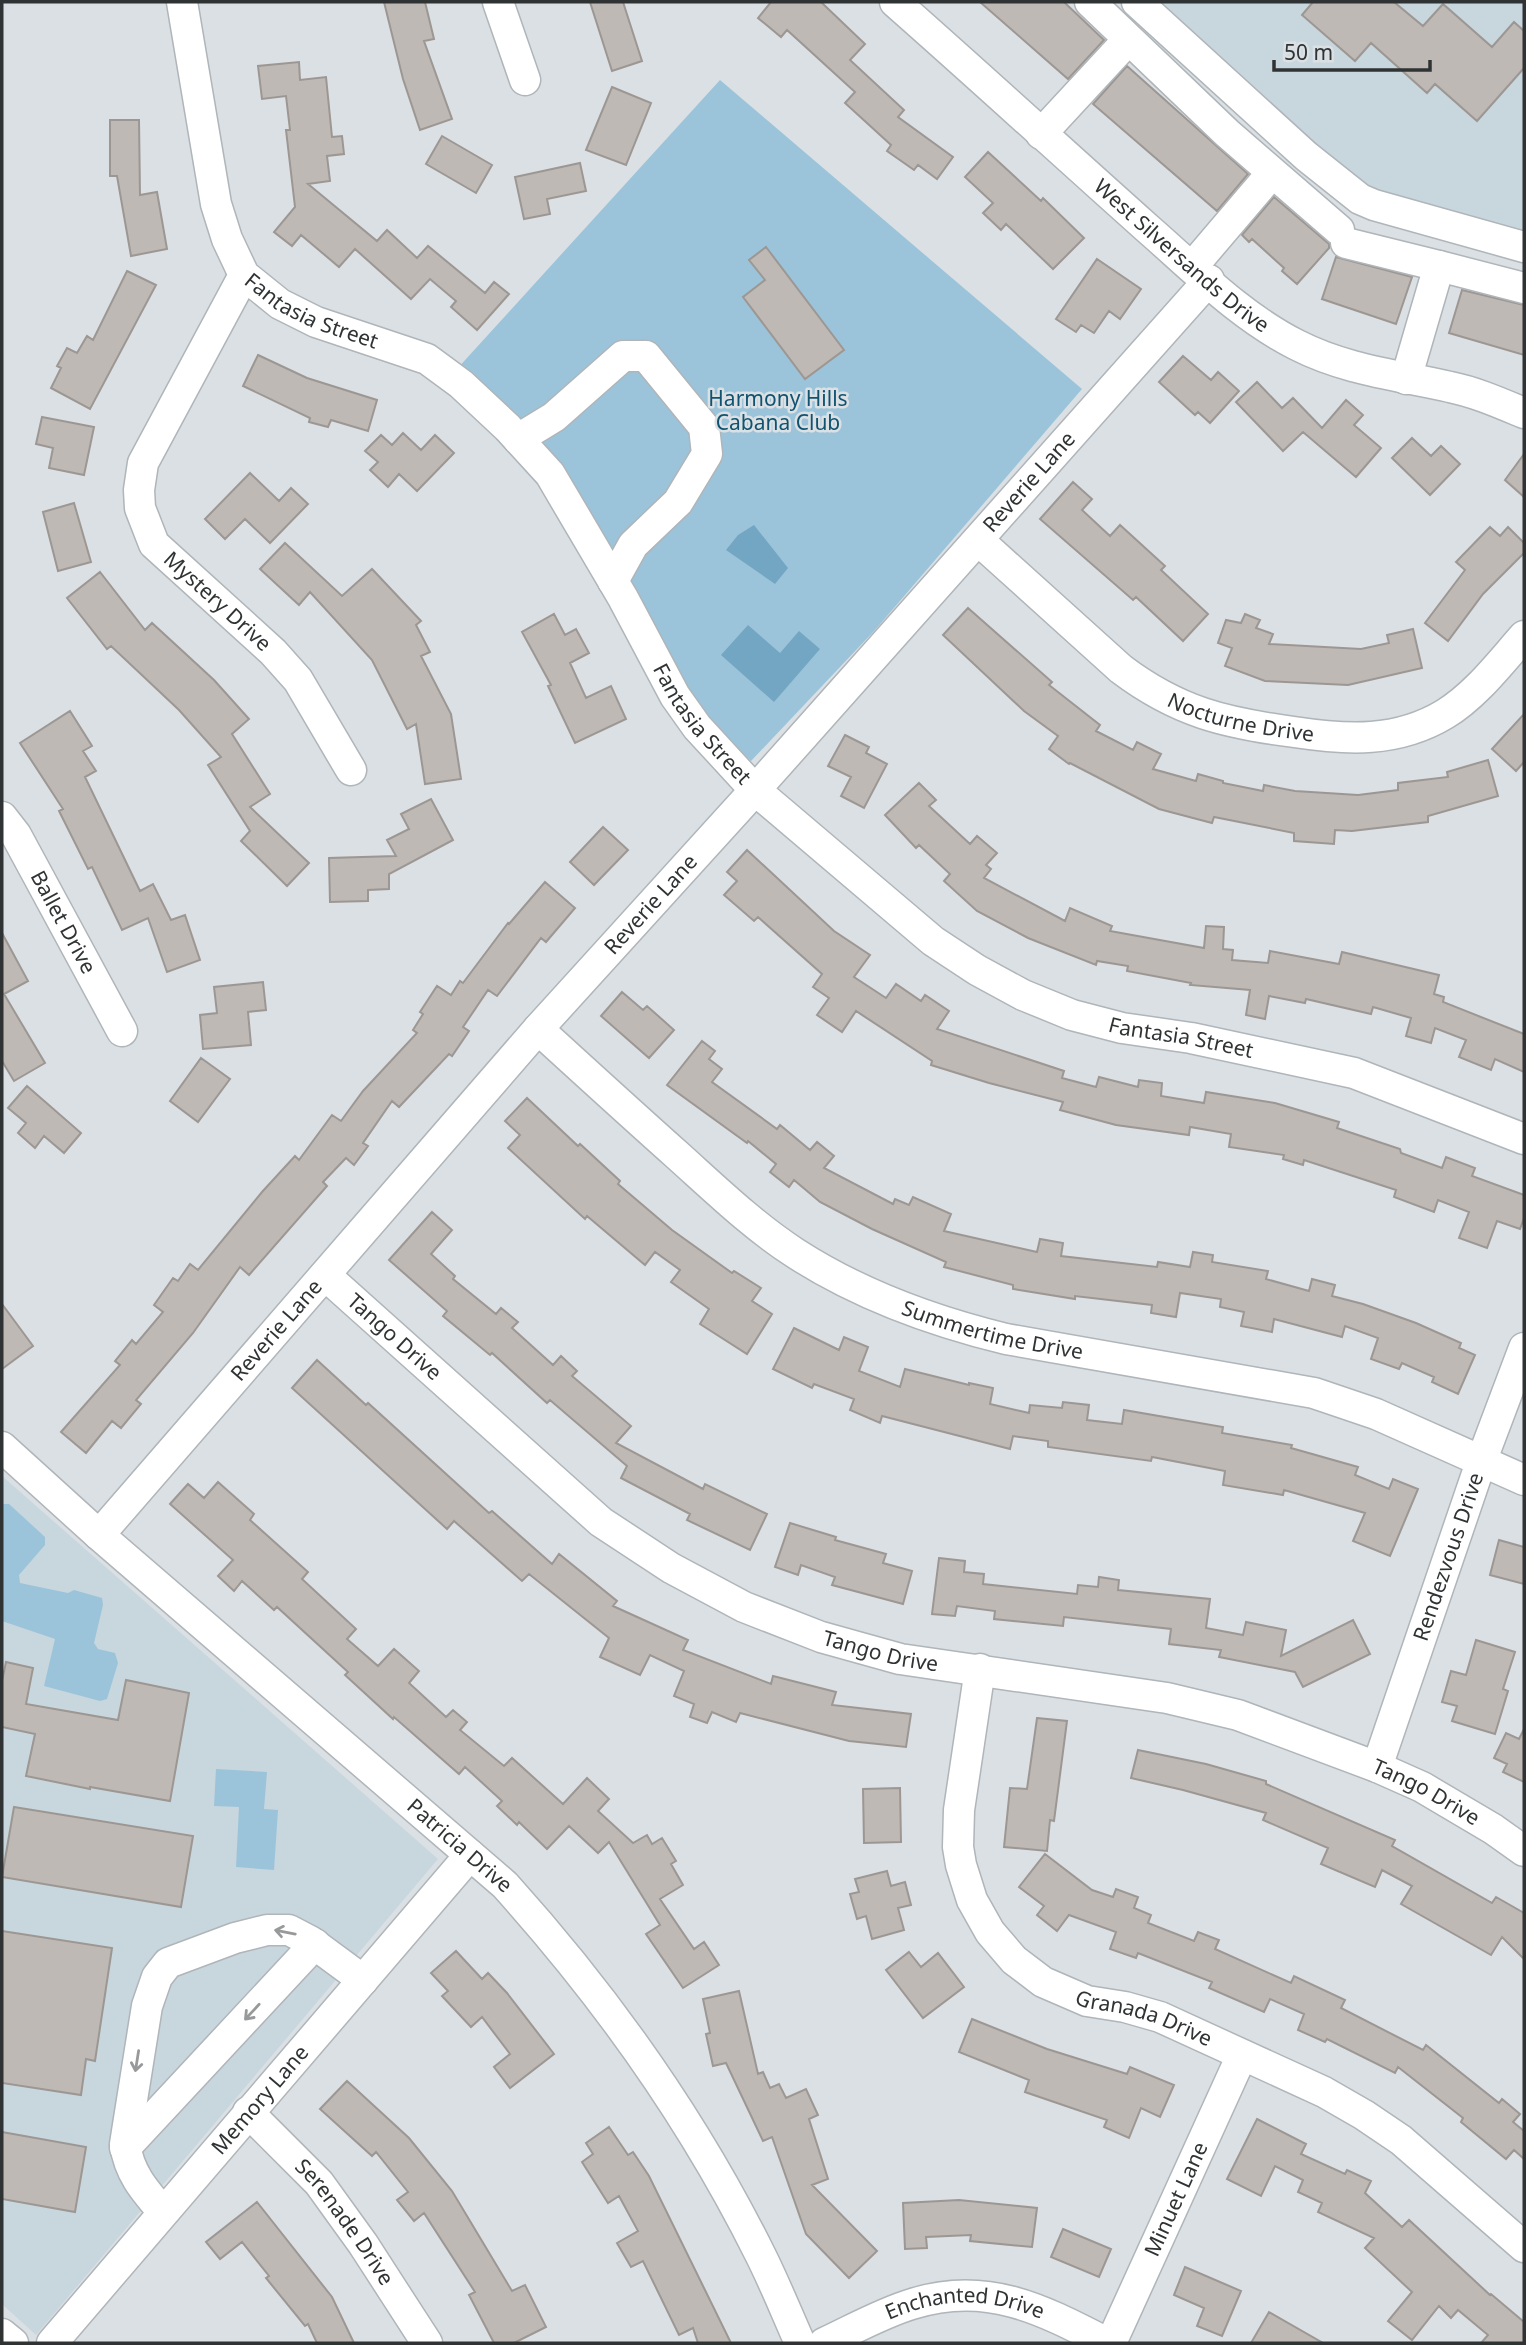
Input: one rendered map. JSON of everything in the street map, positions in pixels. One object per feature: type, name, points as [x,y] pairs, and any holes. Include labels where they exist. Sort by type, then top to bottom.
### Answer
[{"type":"street","name":"Fantasia Street","points":[[183,2],[216,204],[227,239],[244,275],[280,304],[316,322],[426,359],[461,384],[519,439],[550,474],[613,581],[675,696],[696,727],[755,790],[933,941],[977,971],[1023,995],[1072,1015],[1122,1028],[1191,1038],[1325,1065],[1354,1073],[1524,1139]]},
{"type":"street","points":[[498,2],[525,79]]},
{"type":"street","points":[[1090,2],[1343,236],[1439,266],[1524,288]]},
{"type":"street","points":[[1137,2],[1306,156],[1360,199],[1524,247]]},
{"type":"street","name":"West Silversands Drive","points":[[912,8],[1041,134],[1200,274],[1266,327],[1296,345],[1360,370],[1450,387],[1489,398],[1524,413]]},
{"type":"street","points":[[1041,134],[1128,40]]},
{"type":"street","name":"Reverie Lane","points":[[99,1535],[538,1029],[978,540],[1200,274],[1272,173]]},
{"type":"street","points":[[1406,379],[1439,266]]},
{"type":"street","name":"Mystery Drive","points":[[244,275],[143,463],[139,490],[140,508],[154,544],[273,652],[298,680],[351,770]]},
{"type":"street","points":[[519,439],[554,417],[623,356],[646,356],[704,427],[707,454],[678,502],[633,545],[613,581]]},
{"type":"street","name":"Nocturne Drive","points":[[978,540],[1121,669],[1146,687],[1199,713],[1242,725],[1341,739],[1377,738],[1412,730],[1445,714],[1474,692],[1524,636]]},
{"type":"street","name":"Ballet Drive","points":[[2,817],[16,835],[122,1031]]},
{"type":"street","name":"Summertime Drive","points":[[538,1029],[744,1215],[795,1253],[850,1284],[908,1310],[968,1330],[1006,1339],[1314,1393],[1376,1413],[1524,1480]]},
{"type":"street","name":"Tango Drive","points":[[325,1275],[601,1522],[671,1568],[744,1606],[821,1637],[900,1659],[1167,1698],[1226,1712],[1377,1767],[1446,1801],[1524,1851]]},
{"type":"street","name":"Rendezvous Drive","points":[[1377,1767],[1481,1462],[1524,1348]]},
{"type":"street","name":"Patricia Drive","points":[[2,1447],[99,1535],[505,1885],[554,1939],[609,2009],[699,2143],[761,2256],[800,2343]]},
{"type":"street","name":"Granada Drive","points":[[980,1670],[959,1810],[958,1847],[972,1900],[990,1932],[1014,1960],[1043,1982],[1087,2001],[1125,2007],[1160,2017],[1324,2092],[1401,2140],[1524,2247]]},
{"type":"street","name":"Memory Lane","points":[[52,2343],[470,1855]]},
{"type":"street","points":[[163,2212],[127,2163],[125,2148],[147,2006],[157,1977],[168,1963],[235,1937],[267,1930],[289,1930],[315,1944],[363,1980]]},
{"type":"street","points":[[125,2148],[315,1944]]},
{"type":"street","name":"Minuet Lane","points":[[1109,2343],[1242,2055]]},
{"type":"street","name":"Serenade Drive","points":[[248,2112],[319,2183],[363,2244],[427,2343]]},
{"type":"street","name":"Enchanted Drive","points":[[824,2343],[910,2304],[969,2295],[1028,2305],[1109,2343]]},
{"type":"street","points":[[2,2334],[13,2343]]},
{"type":"shaded area","points":[[1136,2],[1524,2],[1524,240],[1358,196]]},
{"type":"shaded area","points":[[754,525],[788,568],[775,584],[726,550],[738,535]]},
{"type":"shaded area","points":[[748,625],[780,653],[799,631],[820,649],[774,702],[721,655]]},
{"type":"shaded area","points":[[2,1476],[438,1859],[36,2335],[2,2304]]},
{"type":"green space","name":"Harmony Hills Cabana Club","points":[[720,80],[1082,389],[875,630],[751,761],[701,717],[620,567],[456,370]]},
{"type":"green space","points":[[2,1504],[9,1504],[45,1537],[45,1545],[19,1575],[20,1583],[68,1593],[74,1590],[102,1598],[103,1605],[94,1643],[98,1649],[115,1653],[118,1663],[107,1699],[100,1701],[44,1686],[55,1639],[2,1621]]},
{"type":"green space","points":[[216,1769],[267,1772],[264,1809],[278,1810],[274,1870],[236,1867],[239,1807],[214,1806]]},
{"type":"building","points":[[384,2],[425,2],[434,39],[424,41],[452,119],[420,130],[403,79]]},
{"type":"building","points":[[590,2],[623,2],[642,61],[612,71]]},
{"type":"building","points":[[771,2],[821,2],[865,44],[850,60],[904,110],[898,117],[953,157],[937,179],[918,165],[914,170],[887,151],[891,145],[845,103],[855,92],[787,30],[781,37],[758,18]]},
{"type":"building","points":[[980,2],[1064,2],[1104,40],[1068,79]]},
{"type":"building","points":[[1313,2],[1394,2],[1423,26],[1443,4],[1492,47],[1514,22],[1524,31],[1524,68],[1477,121],[1435,84],[1427,93],[1371,43],[1355,61],[1302,15]]},
{"type":"building","points":[[299,62],[300,80],[326,77],[332,137],[342,136],[344,154],[327,156],[330,181],[308,184],[377,241],[387,230],[417,258],[428,246],[485,293],[494,282],[509,294],[477,330],[451,307],[456,301],[430,279],[411,299],[355,249],[339,267],[301,235],[292,246],[274,232],[295,207],[286,130],[290,130],[286,96],[262,99],[258,66]]},
{"type":"building","points":[[1127,66],[1248,174],[1217,211],[1093,104]]},
{"type":"building","points":[[612,87],[651,103],[626,165],[586,150]]},
{"type":"building","points":[[110,120],[139,120],[140,195],[157,192],[167,249],[131,256],[117,176],[110,176]]},
{"type":"building","points":[[442,136],[492,165],[476,193],[426,164]]},
{"type":"building","points":[[988,152],[1041,201],[1043,198],[1084,238],[1053,269],[1006,224],[1001,230],[983,213],[993,203],[965,177]]},
{"type":"building","points":[[580,163],[586,191],[547,199],[550,214],[524,219],[515,177]]},
{"type":"building","points":[[1274,197],[1329,244],[1329,248],[1297,284],[1282,271],[1284,268],[1252,239],[1249,242],[1242,235]]},
{"type":"building","points":[[766,247],[844,350],[805,379],[743,297],[765,280],[749,260]]},
{"type":"building","points":[[1336,257],[1412,277],[1396,324],[1322,299]]},
{"type":"building","points":[[1097,259],[1141,289],[1120,319],[1109,311],[1094,333],[1081,325],[1076,332],[1056,319]]},
{"type":"building","points":[[127,271],[156,285],[90,409],[51,388],[61,368],[57,366],[67,348],[77,353],[87,336],[93,340]]},
{"type":"building","points":[[1462,290],[1524,305],[1524,355],[1449,333]]},
{"type":"building","points":[[258,355],[307,378],[377,400],[368,431],[331,420],[328,427],[309,422],[310,418],[243,386]]},
{"type":"building","points":[[1183,356],[1211,380],[1218,372],[1239,391],[1210,423],[1198,412],[1195,415],[1159,382]]},
{"type":"building","points":[[1257,382],[1282,408],[1293,398],[1322,428],[1346,400],[1363,415],[1354,425],[1381,448],[1356,477],[1303,432],[1283,451],[1236,402]]},
{"type":"building","points":[[42,417],[94,427],[84,475],[49,468],[53,448],[36,444]]},
{"type":"building","points":[[403,433],[421,450],[435,435],[454,453],[417,491],[399,474],[388,487],[370,470],[378,462],[365,451],[381,435],[392,445]]},
{"type":"building","points":[[1412,438],[1431,456],[1441,446],[1460,464],[1430,495],[1392,458]]},
{"type":"building","points":[[1524,454],[1524,497],[1505,480]]},
{"type":"building","points":[[250,473],[279,501],[291,488],[308,504],[270,543],[245,519],[225,539],[205,519]]},
{"type":"building","points":[[1073,482],[1092,499],[1082,510],[1110,536],[1120,525],[1165,566],[1161,570],[1208,614],[1183,641],[1136,597],[1133,600],[1040,519]]},
{"type":"building","points":[[74,503],[91,562],[58,571],[43,512]]},
{"type":"building","points":[[1490,527],[1500,536],[1508,527],[1524,543],[1524,553],[1483,594],[1448,641],[1425,623],[1465,570],[1456,562]]},
{"type":"building","points":[[285,543],[342,596],[372,569],[421,621],[416,625],[430,652],[421,656],[451,714],[461,779],[425,784],[416,724],[407,729],[372,660],[310,592],[299,605],[260,569]]},
{"type":"building","points":[[100,572],[145,630],[152,623],[214,680],[249,719],[232,734],[270,794],[250,807],[309,863],[287,886],[241,841],[250,831],[208,765],[221,757],[179,710],[111,646],[107,649],[67,598]]},
{"type":"building","points":[[968,608],[1052,682],[1049,685],[1100,725],[1096,731],[1133,750],[1137,742],[1161,754],[1153,769],[1196,781],[1198,774],[1223,783],[1263,791],[1264,785],[1295,791],[1358,795],[1398,790],[1398,783],[1448,777],[1447,772],[1488,760],[1498,796],[1428,816],[1428,822],[1352,831],[1335,830],[1334,844],[1294,841],[1294,833],[1214,817],[1212,823],[1159,809],[1069,764],[1049,749],[1058,736],[1024,711],[943,635]]},
{"type":"building","points":[[554,614],[565,635],[576,629],[589,653],[570,663],[586,698],[611,686],[626,719],[575,743],[548,686],[551,685],[522,632]]},
{"type":"building","points":[[1245,614],[1260,620],[1256,628],[1273,634],[1269,644],[1361,649],[1389,643],[1387,635],[1413,629],[1422,668],[1348,685],[1265,681],[1225,666],[1232,648],[1218,643],[1226,620],[1241,623]]},
{"type":"building","points":[[70,711],[92,746],[83,751],[96,771],[85,777],[140,891],[153,884],[171,920],[185,915],[200,960],[167,972],[148,918],[122,930],[92,867],[88,869],[59,811],[63,809],[20,743]]},
{"type":"building","points":[[1524,714],[1524,762],[1516,771],[1492,749]]},
{"type":"building","points":[[845,735],[869,747],[866,753],[887,764],[864,808],[841,796],[851,777],[828,766]]},
{"type":"building","points":[[919,783],[936,800],[929,806],[970,844],[977,836],[997,853],[986,865],[991,869],[984,878],[1065,921],[1070,908],[1112,926],[1110,931],[1204,948],[1206,926],[1224,927],[1223,949],[1233,950],[1232,960],[1268,963],[1270,951],[1339,964],[1342,952],[1439,975],[1434,994],[1444,997],[1443,1002],[1524,1034],[1524,1072],[1495,1059],[1491,1070],[1459,1057],[1466,1040],[1435,1028],[1431,1043],[1406,1036],[1411,1018],[1373,1007],[1371,1014],[1306,999],[1305,1003],[1269,996],[1265,1019],[1246,1015],[1250,990],[1190,985],[1191,983],[1127,971],[1128,966],[1097,961],[1096,965],[1028,938],[977,911],[944,881],[950,874],[919,845],[916,848],[885,815]]},
{"type":"building","points":[[431,799],[453,840],[389,874],[389,889],[368,890],[368,901],[330,902],[329,858],[396,856],[387,840],[409,829],[401,814]]},
{"type":"building","points":[[603,827],[628,850],[594,885],[570,862]]},
{"type":"building","points":[[747,850],[834,931],[870,955],[854,977],[886,998],[896,984],[921,1001],[925,995],[949,1011],[937,1029],[1064,1071],[1062,1078],[1096,1087],[1099,1077],[1138,1087],[1139,1080],[1162,1083],[1161,1096],[1204,1103],[1206,1092],[1275,1103],[1339,1122],[1337,1128],[1400,1149],[1401,1153],[1442,1168],[1446,1157],[1475,1168],[1472,1176],[1524,1195],[1524,1218],[1520,1229],[1497,1221],[1487,1248],[1459,1238],[1469,1212],[1438,1200],[1434,1212],[1394,1197],[1396,1190],[1304,1160],[1303,1165],[1283,1159],[1284,1155],[1229,1147],[1231,1134],[1190,1127],[1189,1135],[1116,1125],[1060,1110],[1063,1102],[931,1065],[932,1061],[856,1011],[842,1032],[817,1015],[829,998],[813,987],[822,974],[758,917],[754,921],[724,895],[737,881],[727,872]]},
{"type":"building","points":[[545,882],[575,908],[546,942],[541,938],[497,996],[488,990],[463,1027],[469,1031],[452,1056],[449,1054],[399,1107],[392,1101],[363,1143],[368,1146],[354,1165],[346,1158],[323,1182],[327,1186],[249,1275],[240,1267],[193,1333],[136,1400],[141,1404],[121,1428],[112,1421],[86,1453],[61,1432],[120,1365],[115,1361],[132,1340],[136,1344],[163,1312],[154,1305],[173,1278],[178,1281],[190,1264],[198,1270],[295,1156],[299,1160],[332,1115],[341,1121],[363,1091],[417,1033],[413,1030],[423,1014],[420,1012],[437,986],[451,995],[508,923]]},
{"type":"building","points":[[2,933],[28,981],[4,994],[45,1063],[14,1081],[2,1061]]},
{"type":"building","points":[[263,982],[266,1010],[248,1012],[251,1045],[203,1049],[200,1015],[217,1013],[214,987]]},
{"type":"building","points":[[622,992],[643,1010],[647,1006],[674,1030],[649,1058],[601,1016]]},
{"type":"building","points":[[702,1041],[715,1051],[709,1059],[722,1069],[712,1082],[777,1129],[780,1125],[810,1150],[817,1142],[834,1156],[824,1168],[893,1204],[895,1199],[909,1205],[913,1197],[951,1214],[944,1231],[1037,1252],[1040,1239],[1063,1243],[1061,1256],[1157,1267],[1158,1262],[1190,1267],[1193,1252],[1213,1255],[1212,1262],[1268,1271],[1266,1279],[1309,1291],[1312,1279],[1335,1285],[1332,1296],[1416,1323],[1461,1343],[1459,1348],[1475,1355],[1458,1394],[1432,1382],[1434,1377],[1402,1363],[1399,1369],[1371,1359],[1378,1338],[1345,1326],[1342,1337],[1274,1319],[1272,1332],[1241,1326],[1244,1312],[1220,1307],[1221,1299],[1180,1293],[1176,1317],[1151,1313],[1152,1305],[1075,1296],[1075,1299],[1013,1289],[1013,1285],[944,1267],[946,1262],[820,1202],[794,1180],[789,1187],[770,1172],[776,1164],[748,1141],[747,1143],[667,1085]]},
{"type":"building","points":[[201,1058],[230,1079],[198,1122],[170,1101]]},
{"type":"building","points":[[27,1086],[81,1133],[64,1153],[44,1136],[35,1148],[18,1133],[26,1123],[8,1108]]},
{"type":"building","points":[[527,1098],[620,1181],[618,1184],[672,1230],[732,1273],[734,1271],[761,1288],[752,1301],[772,1314],[747,1354],[700,1324],[709,1309],[671,1282],[680,1270],[655,1252],[645,1265],[587,1216],[585,1219],[508,1148],[520,1135],[505,1121]]},
{"type":"building","points":[[432,1212],[452,1230],[431,1254],[455,1276],[453,1279],[496,1314],[501,1308],[518,1322],[512,1328],[553,1365],[561,1356],[577,1371],[572,1376],[631,1426],[616,1443],[703,1489],[705,1484],[767,1514],[750,1550],[687,1520],[690,1514],[621,1478],[627,1466],[550,1400],[547,1403],[492,1353],[490,1355],[443,1316],[447,1311],[389,1260]]},
{"type":"building","points":[[2,1304],[33,1346],[2,1369]]},
{"type":"building","points":[[794,1328],[839,1350],[844,1337],[868,1347],[859,1371],[900,1387],[905,1369],[969,1385],[993,1388],[990,1404],[1029,1413],[1030,1405],[1062,1408],[1063,1402],[1089,1405],[1087,1420],[1122,1424],[1124,1410],[1223,1427],[1222,1433],[1292,1445],[1291,1448],[1358,1467],[1355,1475],[1389,1489],[1393,1479],[1418,1489],[1390,1556],[1353,1541],[1365,1513],[1284,1490],[1283,1495],[1223,1485],[1225,1471],[1152,1457],[1151,1461],[1048,1447],[1048,1441],[1013,1436],[1010,1449],[882,1416],[880,1423],[850,1410],[854,1399],[814,1384],[812,1388],[773,1369]]},
{"type":"building","points":[[317,1360],[489,1513],[492,1511],[552,1564],[559,1554],[617,1601],[613,1606],[688,1640],[683,1650],[771,1684],[773,1676],[836,1692],[832,1705],[911,1714],[906,1747],[849,1741],[740,1713],[736,1722],[712,1712],[707,1723],[690,1717],[694,1704],[674,1696],[684,1671],[650,1655],[640,1675],[600,1657],[609,1638],[529,1574],[522,1581],[454,1521],[447,1529],[292,1388]]},
{"type":"building","points":[[218,1482],[254,1514],[250,1520],[308,1572],[302,1579],[356,1629],[347,1639],[378,1666],[394,1649],[419,1671],[409,1683],[446,1717],[453,1710],[467,1722],[460,1730],[504,1766],[512,1758],[563,1804],[587,1778],[609,1799],[598,1811],[633,1843],[647,1835],[652,1844],[662,1838],[676,1861],[671,1864],[683,1885],[660,1899],[694,1949],[704,1942],[719,1965],[683,1988],[646,1934],[660,1925],[609,1842],[598,1853],[569,1826],[547,1849],[519,1822],[517,1825],[497,1806],[502,1801],[465,1767],[459,1774],[394,1717],[393,1719],[345,1675],[348,1672],[277,1607],[274,1610],[242,1581],[234,1591],[218,1576],[233,1560],[170,1504],[188,1484],[204,1498]]},
{"type":"building","points":[[790,1523],[836,1537],[835,1540],[886,1554],[883,1563],[912,1571],[903,1604],[832,1585],[835,1577],[801,1565],[798,1575],[775,1567]]},
{"type":"building","points":[[1499,1540],[1524,1547],[1524,1584],[1490,1575]]},
{"type":"building","points":[[939,1558],[965,1561],[964,1572],[984,1574],[983,1584],[1077,1594],[1078,1585],[1098,1587],[1099,1577],[1119,1580],[1118,1590],[1210,1599],[1206,1628],[1243,1635],[1246,1622],[1286,1630],[1281,1656],[1353,1620],[1370,1654],[1303,1687],[1295,1672],[1219,1657],[1221,1650],[1169,1644],[1171,1629],[1064,1617],[1063,1626],[994,1619],[995,1611],[957,1606],[955,1616],[932,1614]]},
{"type":"building","points":[[1476,1640],[1515,1652],[1503,1689],[1508,1691],[1495,1734],[1452,1721],[1457,1706],[1442,1702],[1451,1671],[1466,1675]]},
{"type":"building","points":[[6,1662],[33,1668],[26,1704],[118,1720],[126,1680],[189,1693],[170,1801],[26,1776],[35,1734],[2,1727],[2,1681]]},
{"type":"building","points":[[1037,1718],[1067,1721],[1054,1821],[1050,1820],[1047,1851],[1004,1847],[1010,1788],[1027,1789]]},
{"type":"building","points":[[1524,1729],[1524,1782],[1503,1772],[1507,1764],[1494,1758],[1506,1733],[1519,1739]]},
{"type":"building","points":[[1138,1750],[1206,1764],[1266,1781],[1266,1784],[1395,1840],[1392,1846],[1492,1903],[1496,1897],[1524,1913],[1524,1959],[1502,1937],[1491,1955],[1401,1904],[1412,1886],[1382,1870],[1375,1887],[1321,1864],[1328,1848],[1263,1820],[1266,1813],[1131,1778]]},
{"type":"building","points":[[900,1788],[901,1842],[864,1843],[863,1789]]},
{"type":"building","points":[[14,1807],[193,1836],[181,1907],[2,1877]]},
{"type":"building","points":[[1045,1854],[1092,1890],[1113,1897],[1116,1889],[1138,1897],[1134,1908],[1151,1915],[1148,1923],[1194,1941],[1198,1932],[1219,1940],[1215,1949],[1291,1983],[1294,1976],[1345,2000],[1341,2008],[1423,2050],[1426,2045],[1499,2103],[1502,2099],[1520,2114],[1513,2122],[1524,2131],[1524,2159],[1514,2150],[1506,2159],[1461,2122],[1463,2118],[1398,2067],[1395,2073],[1327,2039],[1325,2042],[1298,2030],[1304,2014],[1270,1999],[1264,2012],[1209,1988],[1212,1982],[1138,1953],[1136,1958],[1110,1949],[1116,1932],[1069,1915],[1057,1931],[1037,1915],[1044,1906],[1019,1887]]},
{"type":"building","points":[[887,1871],[891,1886],[905,1882],[911,1905],[898,1908],[904,1930],[872,1939],[866,1916],[857,1919],[850,1894],[859,1892],[855,1879]]},
{"type":"building","points":[[2,1931],[112,1948],[95,2061],[86,2059],[81,2095],[2,2083]]},
{"type":"building","points":[[456,1951],[482,1979],[488,1973],[554,2054],[510,2088],[494,2067],[510,2054],[482,2017],[471,2027],[442,1996],[448,1991],[431,1973]]},
{"type":"building","points":[[909,1952],[921,1967],[938,1953],[964,1987],[923,2018],[886,1970]]},
{"type":"building","points":[[739,1991],[758,2074],[763,2072],[770,2088],[779,2084],[786,2098],[806,2089],[818,2115],[809,2119],[828,2179],[812,2185],[877,2251],[849,2278],[806,2234],[772,2137],[763,2141],[726,2063],[713,2066],[706,2034],[710,2033],[703,1999]]},
{"type":"building","points":[[972,2019],[1047,2049],[1127,2074],[1130,2067],[1174,2085],[1160,2117],[1141,2108],[1129,2138],[1104,2127],[1107,2120],[1025,2092],[1029,2080],[959,2052]]},
{"type":"building","points":[[347,2081],[409,2138],[452,2191],[512,2291],[525,2285],[546,2327],[514,2343],[494,2343],[469,2295],[475,2292],[424,2213],[414,2221],[397,2200],[408,2192],[376,2152],[372,2156],[320,2109]]},
{"type":"building","points":[[1257,2119],[1306,2144],[1301,2154],[1345,2174],[1347,2170],[1371,2181],[1365,2193],[1402,2227],[1409,2220],[1490,2295],[1524,2322],[1524,2343],[1481,2343],[1488,2335],[1458,2310],[1451,2318],[1439,2306],[1412,2340],[1388,2321],[1412,2292],[1365,2248],[1374,2238],[1318,2212],[1322,2203],[1298,2192],[1303,2180],[1275,2166],[1261,2196],[1227,2179]]},
{"type":"building","points":[[609,2127],[628,2155],[633,2152],[649,2176],[731,2343],[698,2343],[693,2328],[679,2335],[643,2261],[631,2267],[617,2243],[638,2231],[619,2196],[608,2203],[582,2162],[593,2154],[586,2143]]},
{"type":"building","points":[[2,2132],[86,2147],[75,2212],[2,2199]]},
{"type":"building","points":[[959,2200],[1037,2208],[1032,2247],[970,2241],[971,2235],[926,2237],[927,2248],[905,2249],[903,2203]]},
{"type":"building","points":[[257,2202],[332,2297],[354,2343],[317,2343],[308,2324],[305,2326],[266,2278],[269,2276],[242,2242],[220,2259],[206,2242]]},
{"type":"building","points":[[1063,2229],[1111,2249],[1099,2277],[1051,2257]]},
{"type":"building","points":[[1185,2267],[1241,2291],[1222,2336],[1197,2326],[1204,2308],[1174,2295]]},
{"type":"building","points":[[1269,2312],[1323,2343],[1251,2343]]}]
